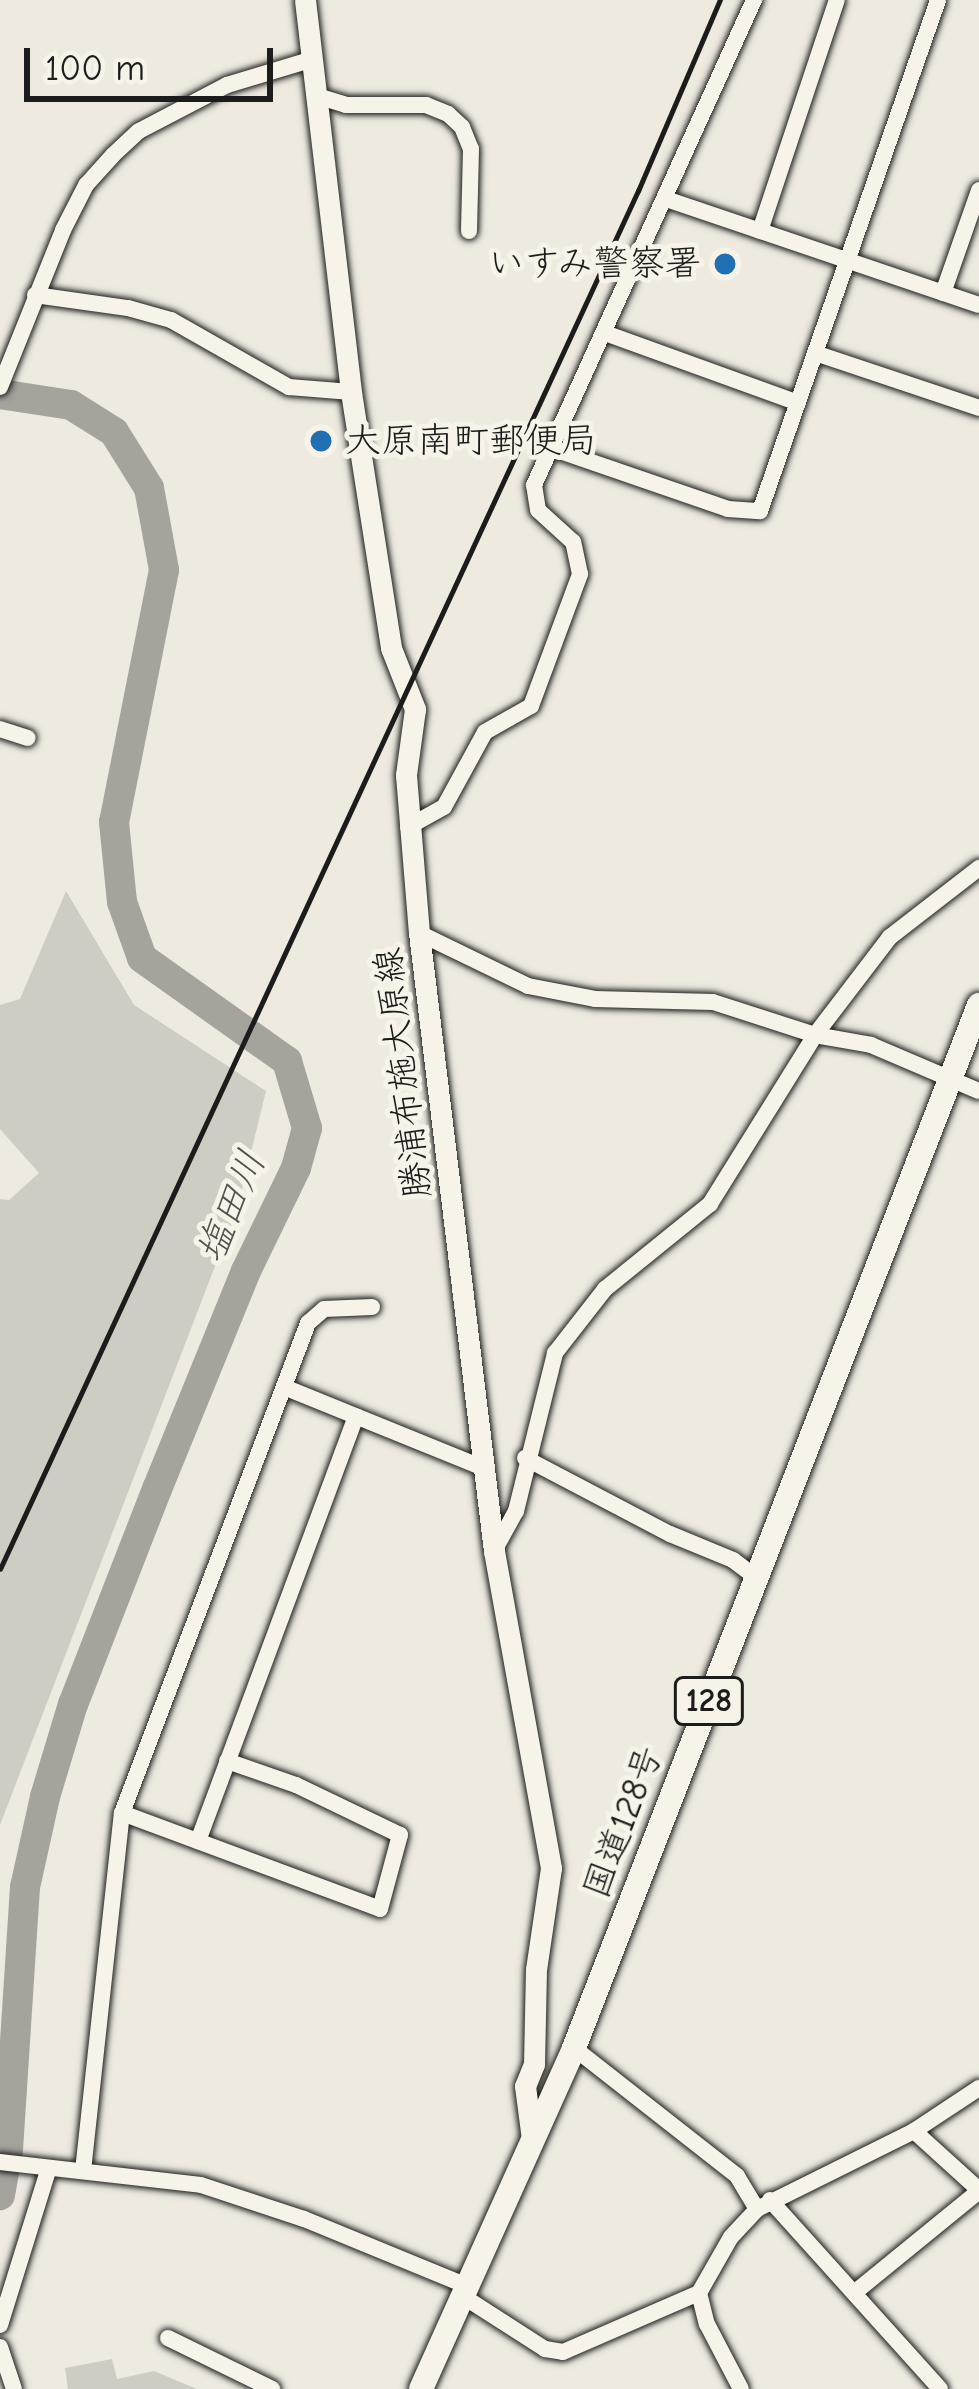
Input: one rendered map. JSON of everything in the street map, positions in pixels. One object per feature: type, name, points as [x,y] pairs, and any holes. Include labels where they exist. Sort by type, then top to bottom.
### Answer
[{"type":"highway","name":"国道128号","points":[[422,2389],[574,2048],[979,1005]]},
{"type":"main road","name":"勝浦布施大原線","points":[[305,0],[351,392],[391,648],[415,709],[406,758],[407,827],[419,933],[494,1550],[550,1868],[536,1969],[534,2064],[525,2086],[532,2139]]},
{"type":"street","points":[[407,827],[444,807],[485,732],[531,706],[580,574],[573,542],[538,510],[534,485],[754,0]]},
{"type":"street","points":[[760,232],[838,0]]},
{"type":"street","points":[[551,448],[728,509],[760,511],[938,0]]},
{"type":"street","points":[[0,386],[35,295],[86,185],[139,131],[226,85],[313,59]]},
{"type":"street","points":[[317,96],[346,104],[426,104],[448,114],[462,127],[471,149],[469,232]]},
{"type":"street","points":[[943,293],[979,190]]},
{"type":"street","points":[[666,199],[979,305]]},
{"type":"street","points":[[35,295],[128,308],[171,320],[289,387],[351,392]]},
{"type":"street","points":[[604,333],[798,403]]},
{"type":"street","points":[[815,353],[979,408]]},
{"type":"street","points":[[0,729],[28,738]]},
{"type":"street","points":[[494,1550],[516,1511],[525,1458],[555,1354],[604,1289],[710,1204],[815,1035],[890,937],[979,868]]},
{"type":"street","points":[[419,933],[528,986],[595,998],[713,1002],[815,1035],[871,1045],[979,1090]]},
{"type":"street","points":[[83,2171],[122,1813],[308,1323],[324,1310],[372,1307]]},
{"type":"street","points":[[284,1387],[483,1468]]},
{"type":"street","points":[[198,1841],[356,1416]]},
{"type":"street","points":[[525,1458],[670,1534],[733,1560],[757,1578]]},
{"type":"street","points":[[122,1813],[380,1909],[400,1835],[296,1785],[227,1761]]},
{"type":"street","points":[[574,2048],[736,2176],[854,2294],[940,2389]]},
{"type":"street","points":[[0,2162],[201,2186],[304,2219],[465,2291],[545,2349],[563,2353],[699,2293],[731,2237],[764,2205],[914,2131],[979,2088]]},
{"type":"street","points":[[854,2294],[979,2191],[914,2131]]},
{"type":"street","points":[[0,2325],[49,2168]]},
{"type":"street","points":[[699,2293],[707,2324],[741,2389]]},
{"type":"street","points":[[168,2338],[272,2389]]},
{"type":"street","points":[[0,2347],[14,2389]]},
{"type":"shaded area","points":[[66,891],[134,1005],[266,1091],[237,1209],[0,1825],[0,1199],[9,1200],[39,1173],[0,1129],[0,1005],[20,999]]},
{"type":"shaded area","points":[[112,2359],[117,2379],[154,2371],[197,2389],[68,2389],[65,2368]]},
{"type":"waterway","name":"塩田川","points":[[0,394],[71,405],[114,432],[149,488],[164,570],[114,822],[122,902],[142,958],[287,1061],[307,1128],[296,1168],[246,1271],[157,1489],[73,1704],[45,1797],[25,1887],[8,2150],[0,2195]]},
{"type":"railway","points":[[0,1569],[638,191],[720,0]]},
{"type":"place","name":"いすみ警察署","points":[[725,264]]},
{"type":"place","name":"大原南町郵便局","points":[[321,441]]}]
